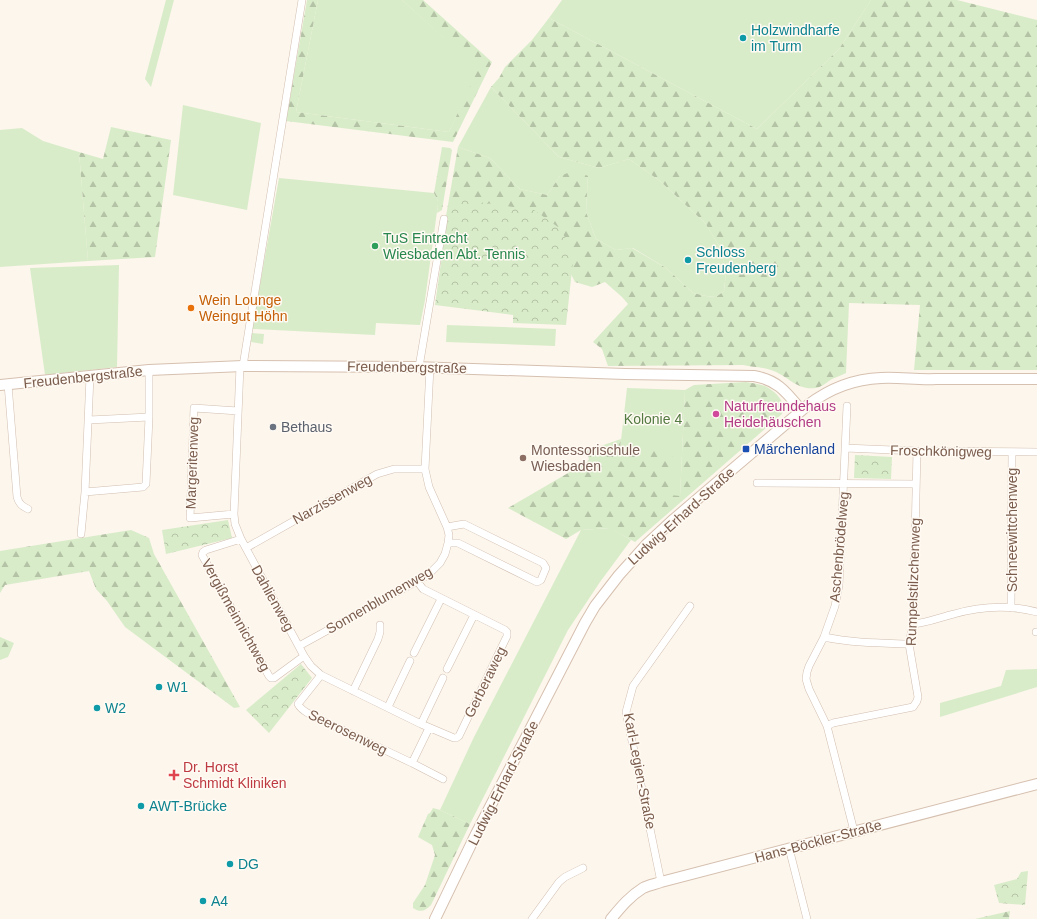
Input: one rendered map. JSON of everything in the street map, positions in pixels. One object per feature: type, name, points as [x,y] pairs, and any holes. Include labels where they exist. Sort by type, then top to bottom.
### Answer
[{"type":"street","name":"Dahlienweg","points":[[302,0],[241,366],[234,514],[235,524],[241,540],[304,656],[311,666],[321,675],[353,691],[429,728],[456,738]]},
{"type":"street","points":[[419,367],[444,219]]},
{"type":"street","name":"Freudenbergstraße","points":[[4,385],[149,370],[241,366],[419,367],[625,374],[754,376],[767,379],[780,387],[801,410]]},
{"type":"street","name":"Sonnenblumenweg","points":[[299,646],[428,575],[445,554],[449,534],[429,487],[425,469],[430,368]]},
{"type":"street","points":[[85,492],[145,486],[149,417],[149,370]]},
{"type":"street","points":[[81,534],[85,492],[90,376]]},
{"type":"street","name":"Ludwig-Erhard-Straße","points":[[435,919],[476,834],[588,618],[607,590],[632,560],[658,534],[801,410],[814,400],[833,390],[852,383],[882,378],[919,380],[1037,379]]},
{"type":"street","points":[[4,385],[17,497],[20,505],[28,509]]},
{"type":"street","name":"Aschenbrödelweg","points":[[827,726],[809,689],[806,679],[809,666],[824,637],[835,606],[838,585],[847,406]]},
{"type":"street","name":"Margeritenweg","points":[[234,514],[190,518],[194,408],[238,411]]},
{"type":"street","points":[[89,420],[149,417]]},
{"type":"street","name":"Froschkönigweg","points":[[845,448],[917,451],[1037,452]]},
{"type":"street","name":"Rumpelstilzchenweg","points":[[827,726],[833,723],[913,707],[918,698],[909,644],[913,624],[917,451]]},
{"type":"street","name":"Schneewittchenweg","points":[[1011,608],[1012,452]]},
{"type":"street","name":"Narzissenweg","points":[[246,548],[377,474],[394,469],[425,469]]},
{"type":"street","points":[[757,483],[916,484]]},
{"type":"street","points":[[447,528],[464,524],[543,564],[546,568],[541,580],[537,582],[458,543],[448,543]]},
{"type":"street","name":"Vergißmeinnichtweg","points":[[241,540],[206,550],[202,555],[271,678],[274,678],[304,656]]},
{"type":"street","name":"Gerberaweg","points":[[417,581],[423,589],[507,632],[507,636],[459,736],[456,738]]},
{"type":"street","points":[[414,653],[441,599]]},
{"type":"street","name":"Karl-Legien-Straße","points":[[661,882],[626,712],[633,686],[690,606]]},
{"type":"street","points":[[913,624],[936,620],[969,610],[991,607],[1037,612]]},
{"type":"street","points":[[447,669],[474,614]]},
{"type":"street","points":[[353,691],[378,639],[380,624]]},
{"type":"street","points":[[824,637],[841,641],[862,643],[909,644]]},
{"type":"street","points":[[388,707],[410,661]]},
{"type":"street","name":"Seerosenweg","points":[[321,675],[299,702],[298,704],[300,708],[311,715],[443,779]]},
{"type":"street","points":[[421,724],[443,678]]},
{"type":"street","points":[[827,726],[854,831]]},
{"type":"street","points":[[412,763],[429,728]]},
{"type":"street","name":"Hans-Böckler-Straße","points":[[612,919],[633,895],[645,887],[1037,784]]},
{"type":"street","points":[[789,848],[807,919]]},
{"type":"street","points":[[532,919],[559,882],[565,876],[583,868]]},
{"type":"green space","points":[[166,0],[174,0],[151,87],[145,79]]},
{"type":"green space","points":[[307,0],[318,0],[296,112],[449,132],[478,69],[402,0],[423,0],[492,62],[453,142],[286,121]]},
{"type":"green space","points":[[318,0],[402,0],[479,69],[449,132],[296,112]]},
{"type":"green space","points":[[562,0],[871,0],[839,49],[757,129],[549,18]]},
{"type":"green space","points":[[871,0],[957,0],[1037,20],[1037,370],[914,370],[920,305],[849,303],[846,373],[816,388],[798,385],[771,370],[743,365],[608,366],[602,349],[593,342],[628,304],[622,297],[605,282],[592,287],[575,282],[571,274],[445,222],[458,147],[490,158],[520,189],[547,195],[560,176],[575,170],[588,176],[586,212],[596,239],[616,250],[632,248],[666,268],[693,293],[716,297],[724,291],[726,272],[721,249],[705,223],[660,181],[629,159],[599,168],[559,157],[491,87],[499,78],[505,67],[532,40],[549,18],[757,129],[839,49]]},
{"type":"green space","points":[[491,87],[559,157],[599,168],[629,159],[660,181],[705,223],[721,249],[726,272],[724,291],[716,297],[693,293],[666,268],[633,248],[616,250],[596,239],[586,212],[588,176],[560,176],[547,195],[520,189],[490,158],[458,147]]},
{"type":"green space","points":[[183,105],[261,123],[247,210],[173,195]]},
{"type":"green space","points":[[111,127],[171,140],[155,257],[88,261],[79,152],[103,159]]},
{"type":"green space","points":[[22,128],[43,141],[79,152],[88,261],[0,267],[0,130]]},
{"type":"green space","points":[[442,147],[450,148],[452,150],[442,210],[437,213],[438,201],[434,193]]},
{"type":"green space","points":[[279,178],[434,193],[438,204],[425,300],[420,325],[376,323],[375,335],[252,329]]},
{"type":"green space","points":[[450,198],[534,210],[558,227],[569,243],[573,261],[566,325],[513,323],[513,315],[435,305]]},
{"type":"green space","points":[[119,265],[117,367],[45,375],[30,268]]},
{"type":"green space","points":[[447,325],[556,329],[555,346],[446,342]]},
{"type":"green space","points":[[252,333],[264,334],[263,344],[251,342]]},
{"type":"green space","points":[[746,382],[765,386],[773,391],[779,397],[783,405],[782,414],[635,542],[609,528],[581,530],[566,539],[508,508],[587,462],[589,459],[586,451],[621,439],[620,449],[673,451],[670,495],[680,496],[685,390],[694,385]]},
{"type":"green space","name":"Kolonie 4","points":[[627,388],[685,390],[680,496],[670,496],[620,449]]},
{"type":"green space","points":[[855,455],[892,457],[891,479],[854,478]]},
{"type":"green space","points":[[228,520],[232,538],[166,554],[162,530]]},
{"type":"green space","points":[[610,528],[631,540],[600,582],[568,630],[470,824],[440,810],[474,737],[581,530]]},
{"type":"green space","points":[[131,530],[149,538],[154,554],[240,707],[234,708],[125,627],[107,601],[96,589],[89,571],[5,585],[0,593],[0,551]]},
{"type":"green space","points":[[0,637],[14,643],[8,657],[0,660]]},
{"type":"green space","points":[[301,664],[312,678],[269,733],[246,710]]},
{"type":"green space","points":[[1037,669],[1037,687],[940,717],[940,703],[1001,686],[1006,670]]},
{"type":"green space","points":[[433,808],[470,824],[431,905],[425,910],[421,911],[413,908],[413,903],[425,885],[435,855],[432,845],[418,837],[428,814]]},
{"type":"green space","points":[[1028,871],[1025,905],[999,903],[994,885],[1017,879],[1021,872]]},
{"type":"green space","points":[[1010,911],[1009,919],[975,919]]},
{"type":"place","name":"Holzwindharfe im Turm","points":[[743,38]]},
{"type":"place","name":"TuS Eintracht Wiesbaden Abt. Tennis","points":[[375,246]]},
{"type":"place","name":"Schloss Freudenberg","points":[[688,260]]},
{"type":"place","name":"Wein Lounge Weingut Höhn","points":[[191,308]]},
{"type":"place","name":"Naturfreundehaus Heidehäuschen","points":[[716,414]]},
{"type":"place","name":"Bethaus","points":[[273,427]]},
{"type":"place","name":"Märchenland","points":[[746,449]]},
{"type":"place","name":"Montessorischule Wiesbaden","points":[[523,458]]},
{"type":"place","name":"W1","points":[[159,687]]},
{"type":"place","name":"W2","points":[[97,708]]},
{"type":"place","name":"Dr. Horst Schmidt Kliniken","points":[[174,775]]},
{"type":"place","name":"AWT-Brücke","points":[[141,806]]},
{"type":"place","name":"DG","points":[[230,864]]},
{"type":"place","name":"A4","points":[[203,901]]}]
